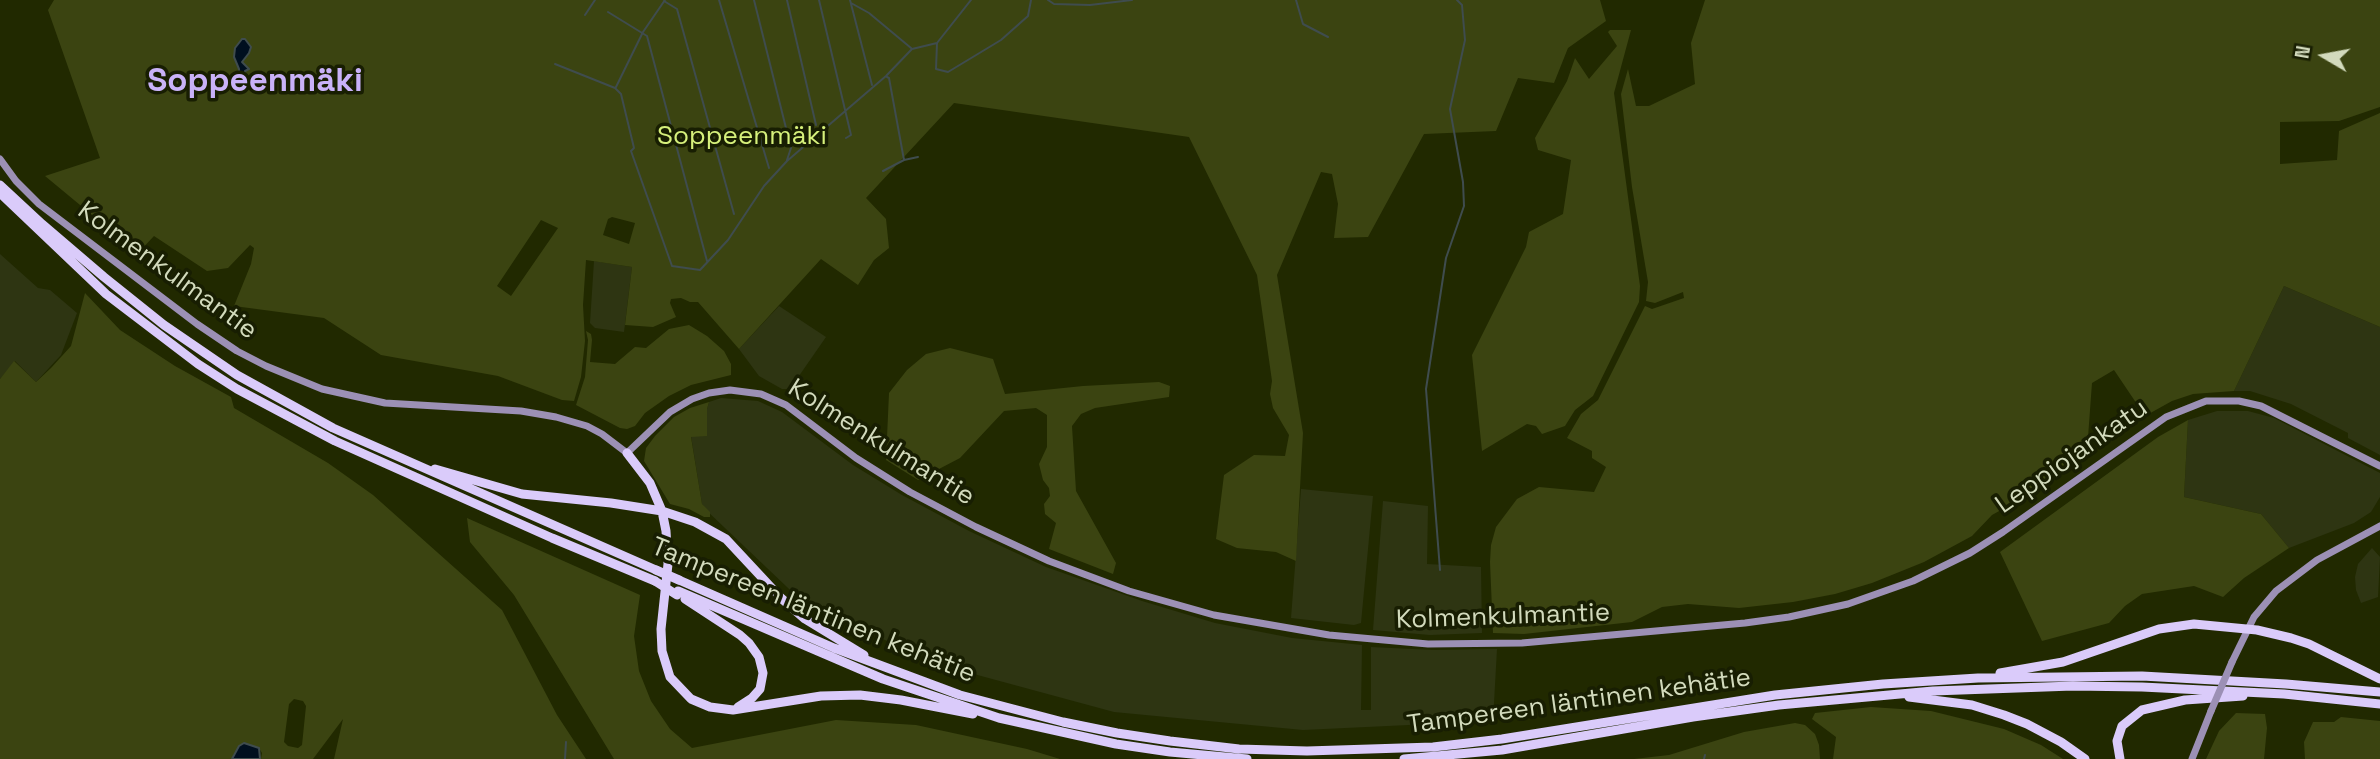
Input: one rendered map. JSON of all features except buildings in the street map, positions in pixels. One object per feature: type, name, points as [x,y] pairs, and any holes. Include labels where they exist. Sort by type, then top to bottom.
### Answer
[{"type":"highway","name":"Tampereen läntinen kehätie","points":[[0,185],[42,225],[104,277],[203,352],[296,409],[399,458],[834,648],[893,671],[1009,709],[1104,730],[1239,749],[1307,751],[1433,747],[1502,739],[1775,695],[1978,678],[2142,676],[2380,692]]},
{"type":"highway","name":"Tampereen läntinen kehätie","points":[[0,193],[106,294],[198,364],[335,441],[677,593],[883,679],[999,718],[1116,744],[1247,759]]},
{"type":"highway","points":[[627,453],[650,483],[662,511],[668,556],[661,629],[665,664],[674,682],[691,699],[710,707],[733,710],[821,696],[860,695],[891,698],[999,718]]},
{"type":"highway","points":[[399,458],[522,494],[662,511],[695,522],[718,534],[738,551],[781,598],[805,618],[893,671]]},
{"type":"highway","points":[[677,593],[740,635],[755,649],[759,657],[763,667],[760,688],[752,698],[733,710]]},
{"type":"highway","points":[[1978,678],[2063,662],[2137,634],[2194,624],[2248,629],[2301,641],[2380,679]]},
{"type":"highway","name":"Tampereen läntinen kehätie","points":[[1404,759],[1502,750],[1779,705],[1998,688],[2073,686],[2196,689],[2284,694],[2380,704]]},
{"type":"highway","points":[[2120,759],[2117,741],[2122,726],[2142,710],[2185,700],[2284,694]]},
{"type":"highway","points":[[1882,695],[1972,705],[2004,715],[2061,742],[2085,759]]},
{"type":"street","name":"Kolmenkulmantie","points":[[0,159],[16,181],[39,204],[197,324],[237,351],[322,389],[385,403],[521,411],[556,416],[587,426],[627,453],[670,412],[692,399],[730,390],[761,394],[786,405],[856,458],[911,492],[976,527],[1049,561],[1170,603],[1294,631],[1401,643],[1522,643],[1789,617]]},
{"type":"street","name":"Leppiojankatu","points":[[1789,617],[1875,596],[1940,569],[2003,532],[2166,416],[2206,401],[2239,401],[2261,406],[2380,466]]},
{"type":"street","points":[[2192,759],[2232,662],[2264,604],[2297,573],[2380,526]]},
{"type":"shaded area","points":[[0,254],[38,288],[50,290],[77,313],[61,355],[36,382],[15,361],[0,379]]},
{"type":"shaded area","points":[[594,261],[632,267],[624,332],[595,328],[590,323]]},
{"type":"shaded area","points":[[2284,286],[2380,327],[2380,455],[2348,438],[2348,433],[2291,404],[2250,391],[2234,391]]},
{"type":"shaded area","points":[[779,306],[826,337],[792,386],[787,389],[782,389],[759,376],[739,349]]},
{"type":"shaded area","points":[[721,398],[758,401],[782,412],[853,465],[902,495],[969,531],[1046,567],[1215,623],[1292,638],[1362,645],[1361,710],[1371,710],[1371,647],[1497,649],[1493,721],[1303,730],[1114,712],[948,667],[808,607],[705,509],[691,436],[707,435],[709,402]]},
{"type":"shaded area","points":[[2217,411],[2248,411],[2274,418],[2380,473],[2380,497],[2371,512],[2354,523],[2289,548],[2261,514],[2184,497],[2188,420]]},
{"type":"shaded area","points":[[1301,489],[1373,496],[1361,623],[1354,625],[1291,618]]},
{"type":"shaded area","points":[[1383,501],[1428,506],[1427,564],[1481,567],[1482,633],[1430,635],[1373,630]]},
{"type":"shaded area","points":[[2372,548],[2380,557],[2378,597],[2361,603],[2355,577],[2358,564]]},
{"type":"green space","name":"Soppeenmäki","points":[[54,0],[1600,0],[1606,21],[1568,48],[1554,83],[1518,78],[1496,131],[1424,134],[1368,237],[1334,238],[1338,204],[1332,174],[1321,172],[1277,275],[1303,433],[1296,561],[1276,552],[1237,548],[1216,539],[1224,475],[1254,455],[1285,456],[1289,435],[1273,408],[1270,394],[1272,381],[1257,275],[1189,137],[954,103],[866,198],[886,219],[889,248],[874,260],[858,285],[821,259],[739,349],[698,302],[681,298],[671,299],[676,317],[653,327],[625,325],[632,267],[586,260],[583,305],[585,341],[581,377],[574,401],[562,400],[498,376],[381,355],[324,318],[234,306],[251,264],[254,248],[250,245],[228,268],[207,271],[154,236],[138,253],[45,176],[100,158],[48,10]],"holes":[[[612,217],[635,223],[629,244],[603,235],[608,219]],[[541,220],[558,228],[511,296],[497,286]]]},
{"type":"green space","points":[[1705,0],[2380,0],[2380,107],[2339,121],[2280,122],[2280,164],[2337,160],[2339,131],[2380,113],[2380,327],[2284,286],[2234,391],[2193,394],[2172,401],[2145,416],[2114,370],[2092,383],[2087,451],[2028,495],[1992,515],[1972,536],[1924,562],[1872,583],[1793,602],[1739,608],[1688,604],[1662,607],[1632,622],[1524,634],[1493,633],[1490,562],[1496,527],[1517,499],[1539,487],[1594,492],[1606,467],[1592,458],[1592,451],[1567,438],[1581,414],[1598,400],[1645,306],[1652,309],[1684,298],[1683,292],[1655,303],[1646,301],[1648,282],[1632,187],[1621,94],[1628,69],[1636,106],[1649,106],[1695,84],[1691,43]]},
{"type":"green space","points":[[1631,30],[1614,93],[1640,286],[1639,302],[1593,396],[1575,410],[1565,426],[1542,434],[1536,426],[1527,424],[1482,451],[1472,355],[1526,247],[1529,232],[1563,214],[1571,160],[1538,150],[1535,138],[1567,81],[1575,58],[1589,79],[1617,46],[1608,32]]},
{"type":"green space","points":[[85,293],[120,330],[175,366],[231,397],[234,408],[328,463],[373,495],[502,610],[557,715],[586,759],[334,759],[343,719],[313,759],[261,759],[259,748],[234,754],[232,759],[0,759],[0,379],[14,361],[36,382],[71,346]],"holes":[[[294,699],[303,701],[306,706],[302,745],[298,748],[288,746],[284,742],[289,704]]]},
{"type":"green space","points":[[689,325],[724,351],[731,364],[731,375],[691,385],[669,396],[645,413],[635,426],[627,429],[576,405],[585,377],[588,340],[586,331],[591,334],[592,340],[590,362],[615,364],[635,347],[646,348],[669,329]]},
{"type":"green space","points":[[950,348],[993,359],[1005,394],[1159,382],[1170,386],[1169,397],[1095,408],[1081,414],[1072,426],[1076,491],[1116,563],[1113,574],[1049,549],[1056,523],[1045,514],[1044,504],[1050,496],[1039,464],[1047,447],[1047,415],[1036,408],[1004,411],[960,458],[918,480],[886,460],[889,393],[907,370],[926,354]]},
{"type":"green space","points":[[709,402],[707,436],[691,437],[702,504],[710,512],[710,517],[704,517],[689,509],[670,504],[644,461],[646,448],[674,417]]},
{"type":"green space","points":[[2188,420],[2184,497],[2261,514],[2289,548],[2244,578],[2223,597],[2194,586],[2142,594],[2125,606],[2109,623],[2042,641],[2000,552],[2158,437]]},
{"type":"green space","points":[[467,518],[640,595],[634,636],[639,671],[651,701],[670,729],[692,748],[836,720],[916,725],[1027,749],[1060,759],[614,759],[514,595],[470,542]]},
{"type":"green space","points":[[1871,707],[1931,711],[2004,729],[2041,745],[2063,759],[1833,759],[1836,737],[1812,719],[1815,713]]},
{"type":"green space","points":[[2236,713],[2265,714],[2267,728],[2264,759],[2206,759],[2219,731]]},
{"type":"green space","points":[[2341,717],[2380,721],[2380,759],[2305,759],[2304,742],[2313,722],[2334,722]]},
{"type":"green space","points":[[1795,723],[1805,725],[1815,734],[1820,759],[1634,759],[1669,755],[1744,732]]},
{"type":"water","points":[[242,39],[251,47],[242,62],[249,69],[245,71],[244,79],[240,79],[234,57],[235,48]]},
{"type":"water","points":[[244,743],[259,748],[260,759],[232,759],[239,746]]},
{"type":"waterway","points":[[585,15],[595,0]]},
{"type":"waterway","points":[[616,87],[643,32],[665,0]]},
{"type":"waterway","points":[[719,0],[769,168]]},
{"type":"waterway","points":[[754,0],[791,148],[787,160]]},
{"type":"waterway","points":[[787,0],[816,125]]},
{"type":"waterway","points":[[819,0],[851,135],[846,138]]},
{"type":"waterway","points":[[850,0],[872,85]]},
{"type":"waterway","points":[[555,64],[615,88],[621,94],[634,148],[631,151],[672,266],[700,270],[728,240],[764,186],[787,161],[886,76],[912,49],[937,43],[971,0]]},
{"type":"waterway","points":[[937,43],[936,69],[948,72],[1001,40],[1028,16],[1031,0]]},
{"type":"waterway","points":[[1048,0],[1054,4],[1090,5],[1132,0]]},
{"type":"waterway","points":[[1296,0],[1303,24],[1328,37]]},
{"type":"waterway","points":[[1440,570],[1426,389],[1446,258],[1464,206],[1463,182],[1450,109],[1465,40],[1462,5],[1457,0]]},
{"type":"waterway","points":[[664,1],[677,9],[734,214]]},
{"type":"waterway","points":[[851,3],[869,13],[911,48]]},
{"type":"waterway","points":[[608,12],[647,36],[707,261]]},
{"type":"waterway","points":[[887,77],[904,160]]},
{"type":"waterway","points":[[883,171],[904,160],[918,157]]},
{"type":"waterway","points":[[565,759],[566,742]]},
{"type":"waterway","points":[[1704,759],[1705,755]]},
{"type":"district","name":"Soppeenmäki","points":[[255,82]]}]
